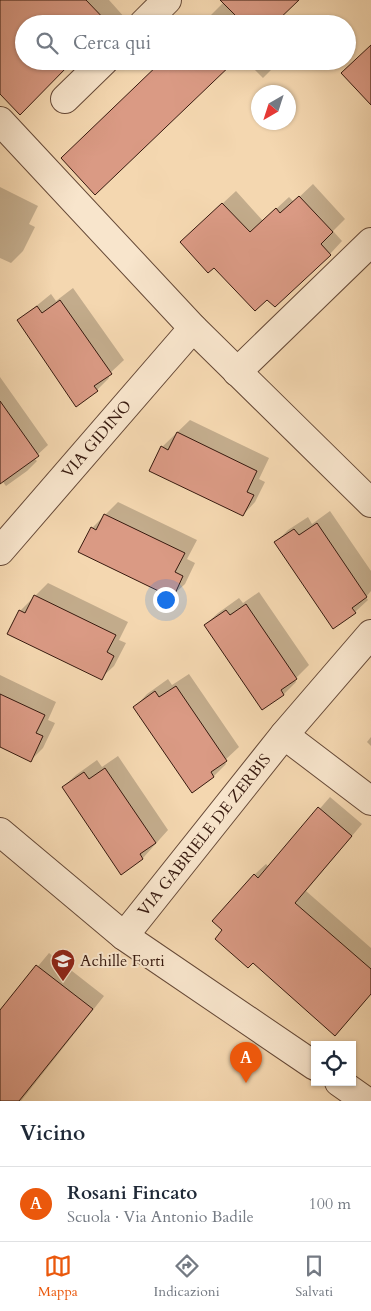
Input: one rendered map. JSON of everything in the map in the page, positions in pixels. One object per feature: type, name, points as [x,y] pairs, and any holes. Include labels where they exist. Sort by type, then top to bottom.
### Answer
[{"type":"street","points":[[151,15],[167,0]]},
{"type":"street","points":[[65,100],[95,70]]},
{"type":"street","points":[[0,121],[193,328],[371,503]]},
{"type":"street","points":[[237,372],[371,242]]},
{"type":"street","name":"VIA GIDINO","points":[[0,551],[193,328]]},
{"type":"street","name":"VIA GABRIELE DE ZERBIS","points":[[124,936],[284,735],[371,634]]},
{"type":"street","points":[[284,735],[371,801]]},
{"type":"street","points":[[0,832],[124,936],[311,1063]]},
{"type":"street","points":[[345,1086],[366,1101]]},
{"type":"building","points":[[0,0],[86,0],[100,15],[15,15],[15,70],[64,70],[20,115],[0,94]]},
{"type":"building","points":[[220,0],[299,0],[283,15],[235,15]]},
{"type":"building","points":[[371,45],[371,105],[341,73],[344,70],[356,70],[356,59]]},
{"type":"building","points":[[153,70],[226,70],[95,195],[61,158]]},
{"type":"building","points":[[299,196],[333,232],[321,244],[331,255],[275,307],[267,300],[255,311],[214,268],[208,273],[180,242],[222,203],[250,232],[276,208],[280,213]]},
{"type":"building","points":[[60,300],[112,374],[94,386],[98,391],[76,407],[17,320],[37,306],[42,313]]},
{"type":"building","points":[[0,401],[39,456],[0,484]]},
{"type":"building","points":[[177,432],[257,471],[247,492],[254,495],[243,516],[149,471],[161,446],[168,450]]},
{"type":"building","points":[[104,514],[185,553],[175,572],[183,576],[173,598],[78,552],[91,527],[96,530]]},
{"type":"building","points":[[317,523],[367,597],[352,608],[356,613],[333,629],[274,542],[294,529],[299,535]]},
{"type":"building","points":[[34,595],[116,635],[107,652],[114,656],[102,680],[7,634],[19,610],[25,613]]},
{"type":"building","points":[[246,604],[297,679],[281,690],[284,695],[262,710],[204,625],[226,610],[230,615]]},
{"type":"building","points":[[176,686],[227,761],[211,772],[214,777],[192,793],[133,707],[155,691],[159,697]]},
{"type":"building","points":[[0,694],[45,715],[36,733],[43,736],[31,762],[0,747]]},
{"type":"building","points":[[105,768],[156,843],[140,854],[143,859],[121,875],[62,787],[84,772],[89,779]]},
{"type":"building","points":[[318,807],[352,836],[295,903],[371,969],[371,994],[335,1036],[253,963],[248,968],[215,939],[222,930],[212,921],[254,874],[258,878]]},
{"type":"building","points":[[36,965],[93,1009],[19,1101],[0,1101],[0,1010]]},
{"type":"place","name":"Achille Forti","points":[[63,982]]},
{"type":"place","name":"Rosani Fincato","points":[[246,1083]]}]
